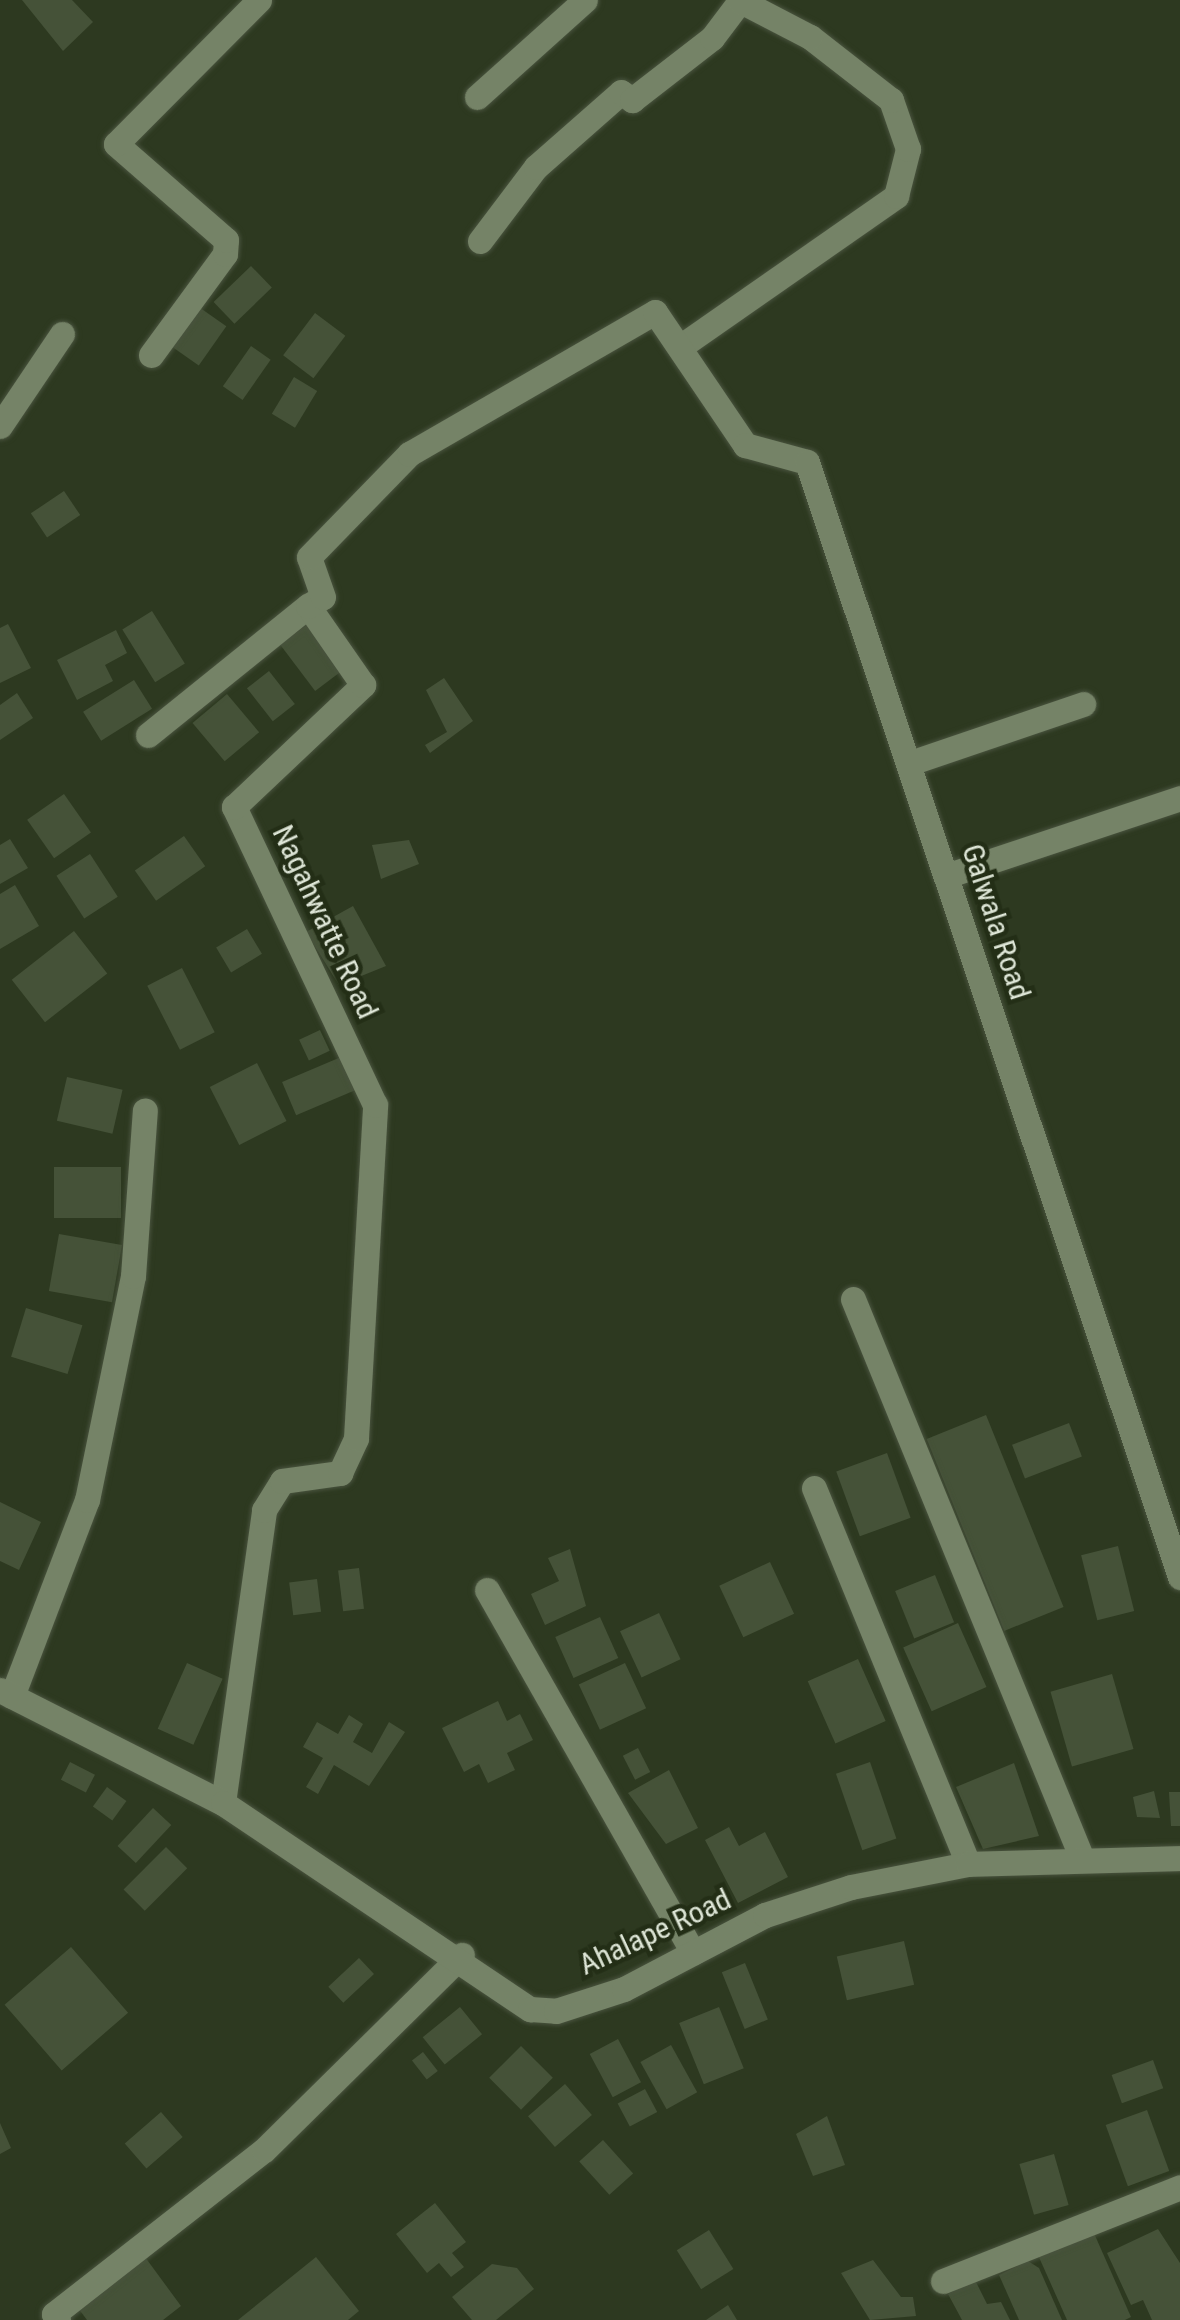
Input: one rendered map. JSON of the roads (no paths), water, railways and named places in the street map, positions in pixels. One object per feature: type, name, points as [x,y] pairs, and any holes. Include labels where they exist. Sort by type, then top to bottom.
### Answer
[{"type":"street","points":[[151,355],[225,254],[226,240],[116,144],[259,0]]},
{"type":"street","points":[[477,97],[585,0]]},
{"type":"street","points":[[148,735],[322,597],[309,557],[408,454],[655,312],[684,344],[896,196],[908,149],[891,100],[810,36],[739,0],[712,38],[632,100],[621,92],[536,167],[480,241]]},
{"type":"street","points":[[0,426],[62,334]]},
{"type":"street","name":"Galwala Road","points":[[684,344],[745,444],[808,462],[1180,1577]]},
{"type":"street","name":"Nagahwatte Road","points":[[223,1803],[264,1510],[282,1481],[340,1473],[356,1438],[375,1105],[234,807],[363,686],[308,606]]},
{"type":"street","points":[[910,763],[1083,704]]},
{"type":"street","points":[[946,876],[1180,798]]},
{"type":"street","points":[[6,1693],[86,1500],[133,1276],[145,1110]]},
{"type":"street","points":[[853,1298],[1080,1854]]},
{"type":"street","points":[[814,1488],[968,1864]]},
{"type":"street","points":[[486,1590],[692,1952]]},
{"type":"street","name":"Ahalape Road","points":[[6,1693],[223,1803],[462,1955],[530,2008],[556,2010],[834,1893],[968,1864],[1080,1854],[1180,1858]]},
{"type":"street","points":[[58,2320],[54,2314],[264,2150],[462,1955]]},
{"type":"street","points":[[943,2281],[1180,2187]]}]
